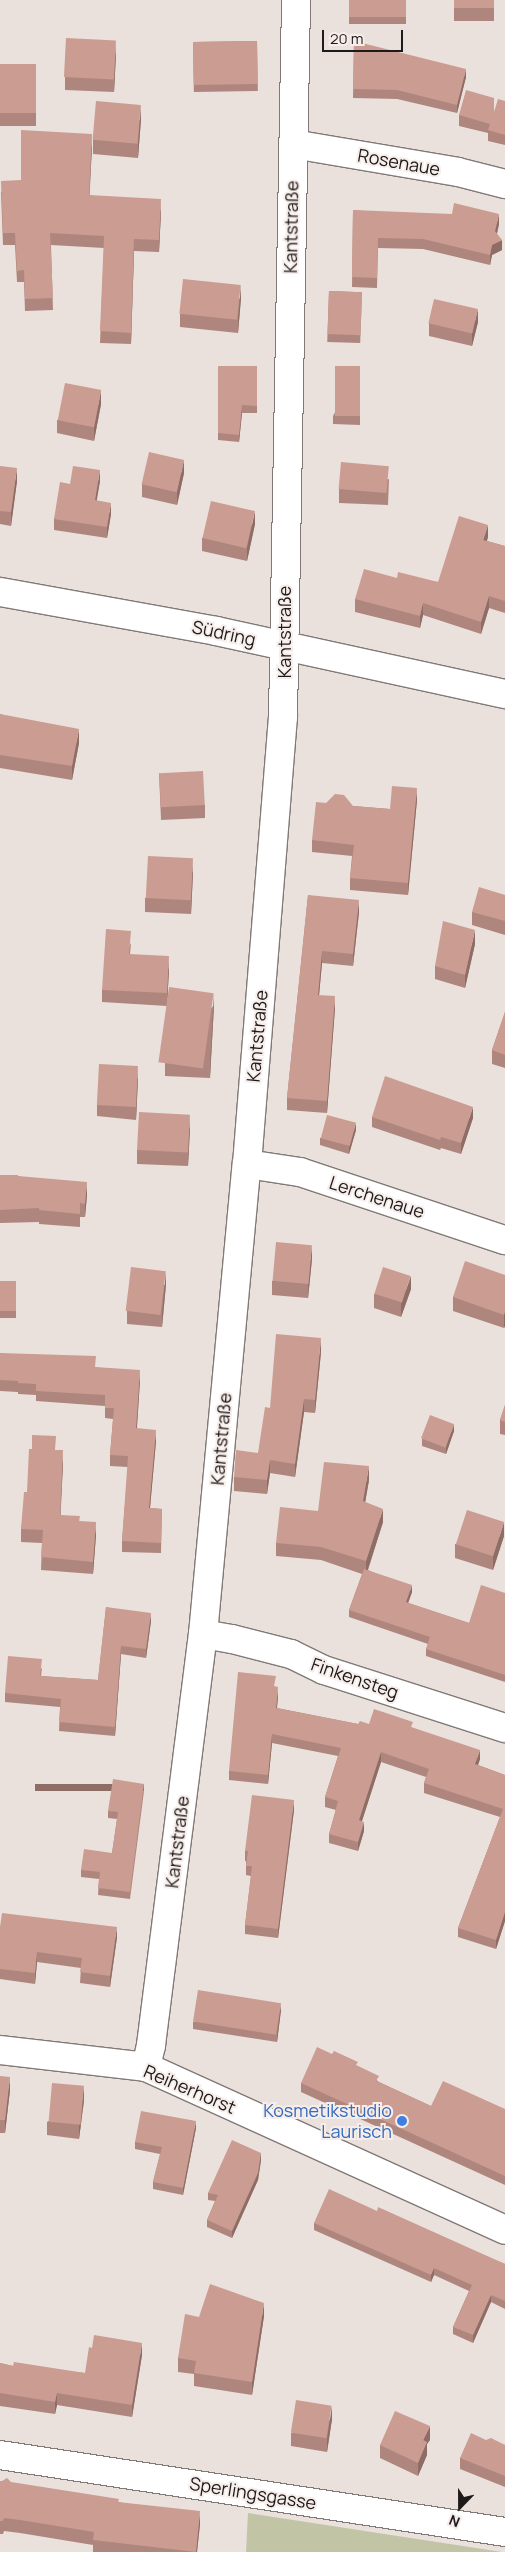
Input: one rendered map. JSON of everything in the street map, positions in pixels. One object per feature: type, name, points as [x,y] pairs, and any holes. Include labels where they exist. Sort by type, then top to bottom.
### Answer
[{"type":"street","name":"Kantstraße","points":[[146,2067],[151,2045],[203,1634],[247,1164],[283,717],[296,0]]},
{"type":"street","name":"Rosenaue","points":[[293,144],[458,172],[505,184]]},
{"type":"street","name":"Südring","points":[[0,592],[207,629],[505,694]]},
{"type":"street","name":"Lerchenaue","points":[[247,1164],[300,1172],[505,1240]]},
{"type":"street","name":"Finkensteg","points":[[203,1634],[291,1654],[324,1670],[505,1728]]},
{"type":"street","name":"Reiherhorst","points":[[0,2050],[146,2067],[505,2230]]},
{"type":"street","name":"Sperlingsgasse","points":[[0,2455],[505,2532]]},
{"type":"green space","points":[[248,2513],[502,2552],[246,2552]]},
{"type":"building","points":[[349,0],[406,0],[406,17],[349,17]]},
{"type":"building","points":[[454,0],[494,0],[494,8],[454,8]]},
{"type":"building","points":[[66,38],[116,41],[114,80],[64,77]]},
{"type":"building","points":[[257,41],[258,84],[194,85],[193,42]]},
{"type":"building","points":[[354,41],[466,69],[457,105],[397,90],[353,89]]},
{"type":"building","points":[[0,64],[36,64],[36,113],[0,113]]},
{"type":"building","points":[[466,90],[494,98],[494,112],[498,99],[505,101],[505,135],[488,130],[490,124],[459,115]]},
{"type":"building","points":[[96,101],[141,105],[137,144],[93,140]]},
{"type":"building","points":[[21,130],[92,134],[89,195],[161,199],[159,240],[134,239],[131,333],[100,331],[104,236],[50,233],[53,298],[25,299],[24,270],[17,271],[15,233],[3,233],[1,181],[21,180]]},
{"type":"building","points":[[454,203],[499,214],[495,231],[502,240],[492,245],[490,255],[423,239],[378,238],[377,278],[352,277],[353,210],[452,214]]},
{"type":"building","points":[[183,279],[241,285],[237,320],[179,314]]},
{"type":"building","points":[[329,291],[362,292],[360,335],[327,334]]},
{"type":"building","points":[[434,299],[478,309],[472,333],[428,323]]},
{"type":"building","points":[[218,366],[257,366],[257,406],[242,405],[239,435],[218,433]]},
{"type":"building","points":[[335,366],[360,366],[360,416],[335,416]]},
{"type":"building","points":[[65,383],[101,390],[94,427],[58,420]]},
{"type":"building","points":[[149,452],[184,460],[177,492],[142,484]]},
{"type":"building","points":[[341,462],[389,466],[386,493],[339,489]]},
{"type":"building","points":[[0,466],[17,468],[11,512],[0,511]]},
{"type":"building","points":[[73,466],[100,470],[95,500],[111,503],[107,527],[54,519],[60,482],[70,484]]},
{"type":"building","points":[[211,501],[255,511],[246,548],[202,538]]},
{"type":"building","points":[[459,516],[488,525],[483,540],[505,546],[505,601],[489,596],[481,622],[423,603],[420,616],[355,599],[364,569],[397,578],[398,572],[438,582]]},
{"type":"building","points":[[0,714],[79,729],[72,766],[0,755]]},
{"type":"building","points":[[203,771],[205,805],[161,807],[159,773]]},
{"type":"building","points":[[392,786],[417,788],[408,883],[350,878],[354,845],[312,840],[316,802],[326,803],[335,794],[344,795],[353,806],[390,809]]},
{"type":"building","points":[[148,856],[193,858],[191,900],[146,898]]},
{"type":"building","points":[[479,887],[505,895],[505,921],[472,912]]},
{"type":"building","points":[[308,895],[359,900],[353,954],[322,951],[318,995],[335,996],[327,1101],[287,1098]]},
{"type":"building","points":[[443,921],[475,930],[465,975],[435,966]]},
{"type":"building","points":[[106,929],[131,931],[129,954],[169,956],[167,993],[102,990]]},
{"type":"building","points":[[169,987],[214,993],[203,1069],[158,1062]]},
{"type":"building","points":[[505,1012],[505,1055],[492,1050]]},
{"type":"building","points":[[99,1064],[138,1066],[136,1107],[97,1105]]},
{"type":"building","points":[[385,1076],[473,1107],[461,1143],[441,1137],[440,1140],[372,1117]]},
{"type":"building","points":[[139,1112],[190,1115],[188,1153],[137,1150]]},
{"type":"building","points":[[327,1115],[356,1123],[350,1146],[321,1138]]},
{"type":"building","points":[[0,1175],[87,1182],[85,1204],[80,1203],[80,1214],[39,1210],[39,1208],[0,1210]]},
{"type":"building","points":[[276,1242],[312,1245],[308,1284],[273,1281]]},
{"type":"building","points":[[465,1261],[505,1275],[504,1315],[453,1297]]},
{"type":"building","points":[[131,1267],[166,1271],[160,1315],[126,1311]]},
{"type":"building","points":[[383,1267],[411,1276],[402,1303],[374,1294]]},
{"type":"building","points":[[0,1281],[16,1281],[16,1311],[0,1311]]},
{"type":"building","points":[[276,1334],[321,1338],[315,1400],[304,1399],[295,1464],[270,1460],[267,1480],[234,1477],[236,1450],[258,1453],[265,1407],[270,1408]]},
{"type":"building","points":[[0,1353],[96,1356],[95,1367],[140,1370],[136,1428],[156,1430],[149,1508],[162,1509],[161,1543],[122,1541],[128,1456],[110,1455],[114,1408],[105,1408],[105,1395],[36,1391],[36,1384],[0,1380]]},
{"type":"building","points":[[505,1405],[505,1422],[500,1420]]},
{"type":"building","points":[[430,1415],[454,1424],[445,1448],[421,1438]]},
{"type":"building","points":[[32,1435],[56,1436],[55,1450],[63,1450],[60,1515],[80,1516],[79,1521],[96,1522],[93,1562],[41,1557],[43,1530],[21,1529],[24,1492],[27,1492],[29,1449],[32,1449]]},
{"type":"building","points":[[324,1462],[369,1466],[363,1501],[383,1509],[366,1561],[321,1547],[276,1543],[280,1507],[318,1511]]},
{"type":"building","points":[[467,1510],[504,1522],[493,1556],[456,1544]]},
{"type":"building","points":[[364,1569],[412,1585],[406,1602],[469,1623],[481,1585],[505,1593],[505,1675],[426,1649],[430,1637],[349,1610]]},
{"type":"building","points":[[106,1607],[151,1613],[146,1649],[121,1646],[115,1727],[59,1722],[61,1699],[5,1693],[8,1656],[42,1659],[40,1676],[98,1680]]},
{"type":"building","points":[[238,1672],[276,1676],[274,1686],[278,1687],[276,1708],[358,1724],[360,1721],[369,1724],[374,1709],[413,1722],[411,1727],[480,1750],[475,1764],[505,1775],[505,1912],[496,1940],[458,1928],[503,1809],[424,1783],[429,1769],[381,1752],[359,1820],[364,1822],[358,1842],[329,1834],[338,1801],[325,1797],[341,1748],[272,1734],[268,1775],[229,1771]]},
{"type":"building","points":[[113,1779],[144,1784],[130,1892],[98,1888],[100,1872],[81,1870],[84,1849],[112,1853],[118,1812],[108,1811]]},
{"type":"building","points":[[252,1795],[294,1800],[278,1929],[245,1925],[252,1866],[246,1866],[248,1851],[245,1851]]},
{"type":"building","points":[[2,1913],[117,1927],[110,1976],[80,1972],[82,1958],[37,1952],[35,1973],[0,1969]]},
{"type":"building","points":[[198,1990],[281,2003],[276,2035],[193,2022]]},
{"type":"building","points":[[317,2047],[332,2054],[334,2051],[358,2062],[356,2065],[379,2076],[376,2081],[431,2106],[443,2081],[505,2109],[505,2176],[301,2083]]},
{"type":"building","points":[[0,2076],[10,2077],[5,2120],[0,2120]]},
{"type":"building","points":[[52,2083],[84,2086],[80,2125],[49,2122]]},
{"type":"building","points":[[141,2111],[196,2121],[183,2188],[153,2182],[162,2147],[135,2142]]},
{"type":"building","points":[[232,2140],[261,2153],[258,2173],[232,2231],[207,2220],[218,2195],[208,2193]]},
{"type":"building","points":[[329,2189],[377,2211],[378,2207],[505,2264],[505,2301],[491,2295],[473,2335],[453,2327],[472,2285],[434,2268],[431,2275],[314,2223]]},
{"type":"building","points":[[210,2284],[264,2303],[252,2382],[194,2373],[196,2361],[178,2358],[185,2314],[199,2317]]},
{"type":"building","points":[[94,2335],[142,2343],[132,2405],[57,2393],[55,2402],[0,2393],[0,2363],[13,2366],[14,2362],[85,2373],[89,2347],[92,2348]]},
{"type":"building","points":[[296,2400],[332,2406],[326,2438],[291,2433]]},
{"type":"building","points":[[395,2411],[430,2426],[423,2440],[427,2442],[418,2463],[380,2445]]},
{"type":"building","points":[[471,2433],[486,2440],[491,2438],[505,2445],[505,2476],[460,2458]]},
{"type":"building","points":[[7,2478],[11,2482],[119,2499],[118,2502],[200,2511],[196,2552],[93,2540],[94,2532],[4,2518],[3,2521],[0,2521],[0,2481]]},
{"type":"place","name":"Kosmetikstudio Laurisch","points":[[402,2121]]}]
